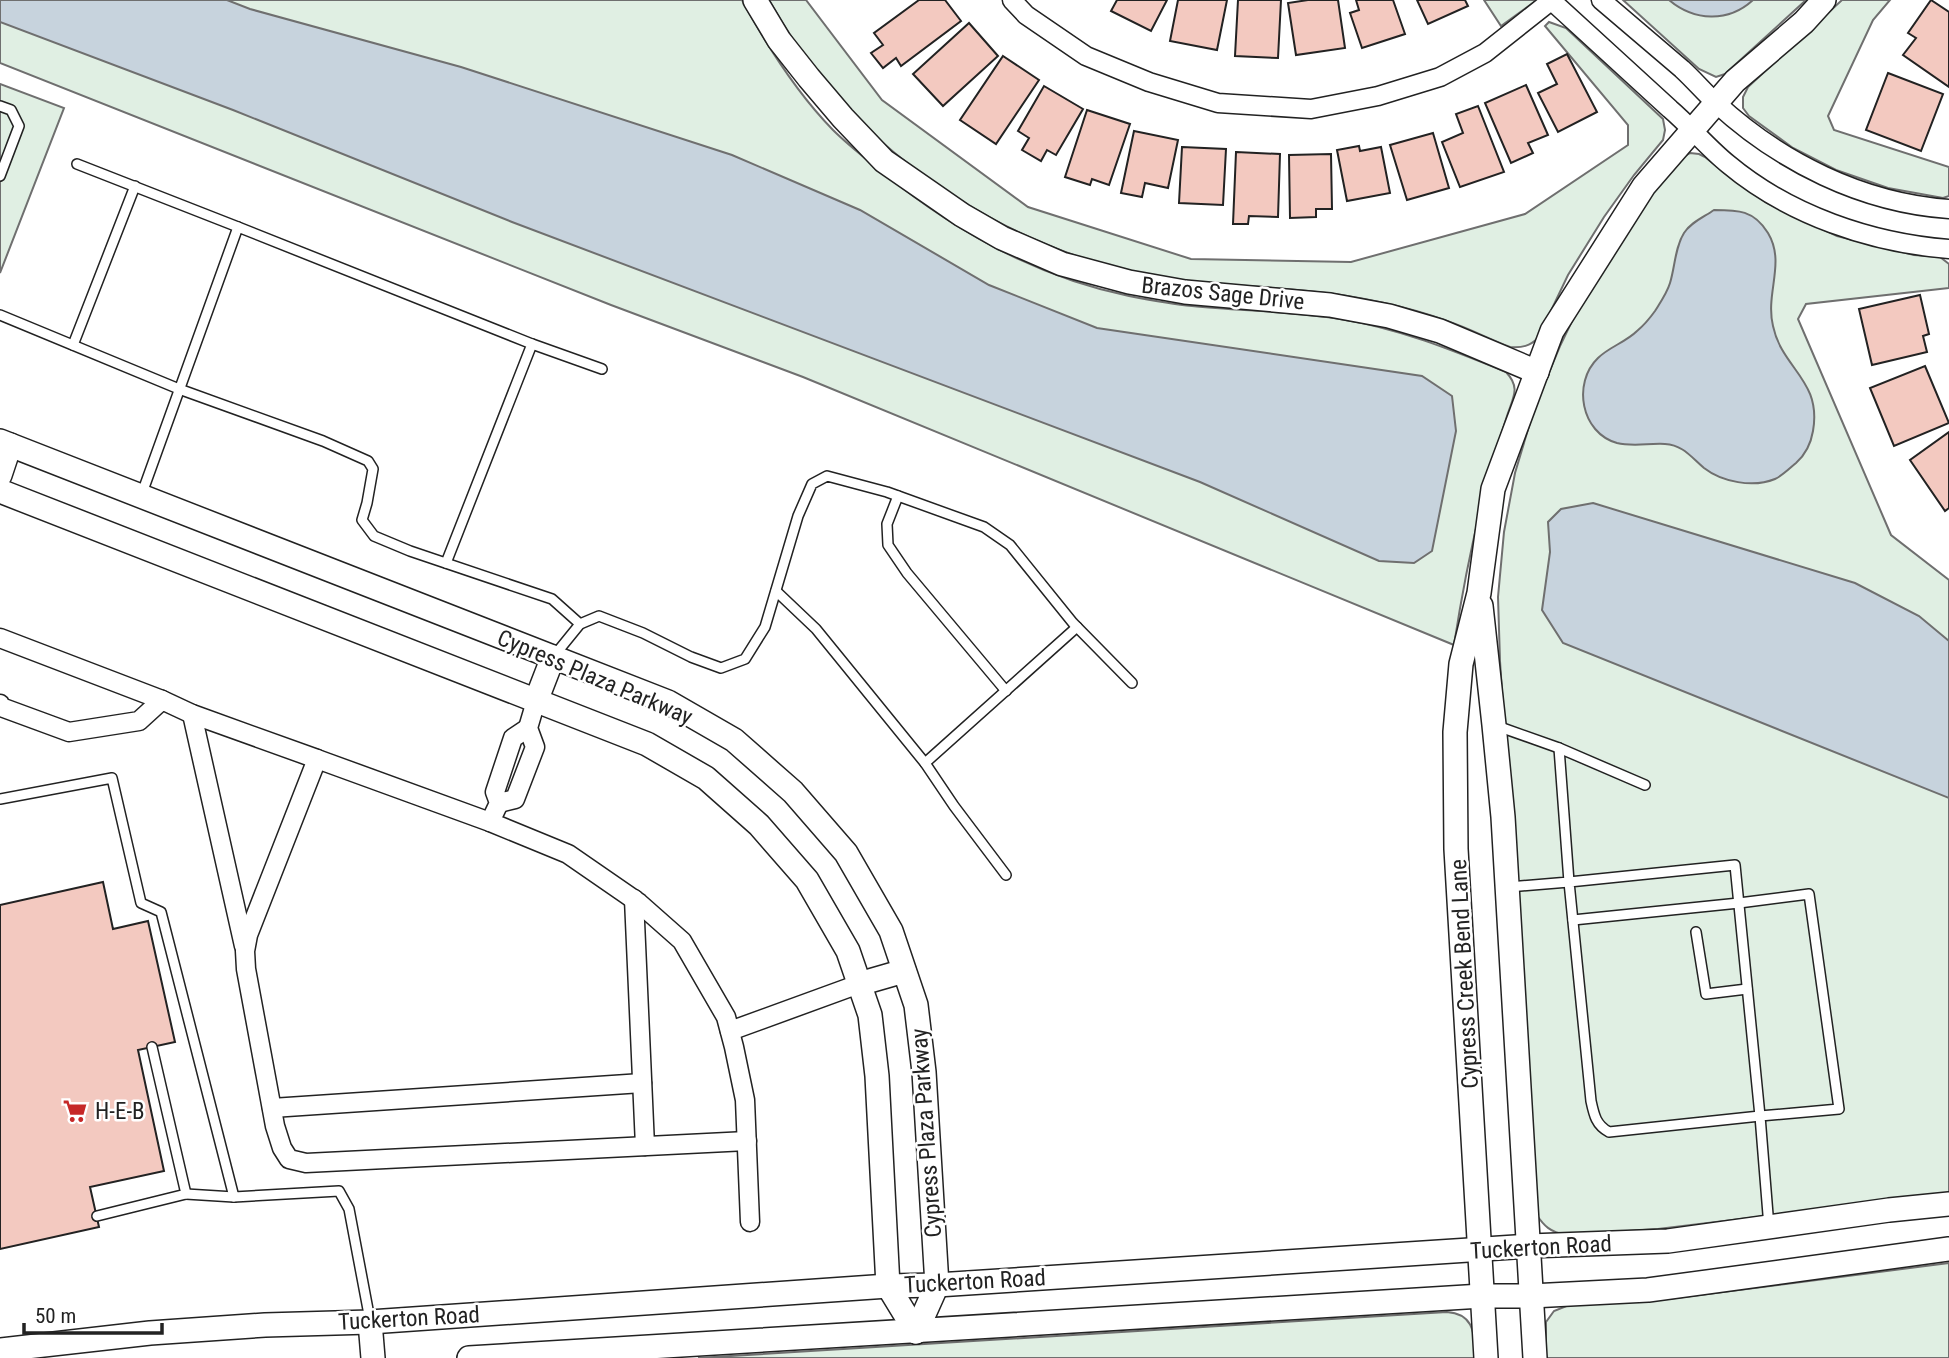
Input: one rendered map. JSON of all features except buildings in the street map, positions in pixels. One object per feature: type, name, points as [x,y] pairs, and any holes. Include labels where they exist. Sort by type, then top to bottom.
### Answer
[{"type":"street","name":"Brazos Sage Drive","points":[[755,0],[779,40],[809,78],[884,161],[962,215],[1002,238],[1062,264],[1129,282],[1185,292],[1330,305],[1389,316],[1440,331],[1537,372]]},
{"type":"street","points":[[1012,0],[1026,15],[1086,56],[1149,82],[1218,103],[1311,109],[1378,96],[1440,77],[1485,53],[1552,0],[1693,129],[1727,164],[1768,192],[1810,215],[1862,234],[1918,247],[1949,249]]},
{"type":"street","points":[[1601,0],[1716,103],[1751,132],[1780,151],[1827,178],[1874,195],[1924,207],[1949,209]]},
{"type":"street","name":"Cypress Creek Bend Lane","points":[[1486,1358],[1456,849],[1455,732],[1461,664],[1479,593],[1493,489],[1552,331],[1644,186],[1735,81],[1804,22],[1824,0]]},
{"type":"street","points":[[0,475],[5,443]]},
{"type":"street","name":"Cypress Plaza Parkway","points":[[5,443],[668,702],[734,740],[793,792],[846,853],[891,931],[916,1005],[924,1072],[937,1285],[916,1332]]},
{"type":"street","name":"Cypress Plaza Parkway","points":[[0,491],[647,744],[706,778],[759,825],[807,880],[848,951],[870,1015],[877,1076],[888,1286],[916,1332]]},
{"type":"street","name":"Cypress Creek Bend Lane","points":[[1479,593],[1494,725],[1507,887],[1535,1358]]},
{"type":"street","points":[[0,638],[192,714],[490,822],[568,854],[634,899],[682,941],[726,1017],[745,1100],[750,1222]]},
{"type":"street","points":[[490,822],[499,803],[495,792],[513,737],[528,727],[553,657]]},
{"type":"street","points":[[0,705],[69,732],[139,721],[162,700]]},
{"type":"street","points":[[192,714],[245,951],[272,1108],[282,1148],[289,1159],[306,1163],[747,1141]]},
{"type":"street","points":[[245,951],[248,935],[317,758]]},
{"type":"street","points":[[634,899],[645,1146]]},
{"type":"street","points":[[730,1031],[859,984],[904,971]]},
{"type":"street","points":[[272,1108],[642,1083]]},
{"type":"street","name":"Tuckerton Road","points":[[0,1350],[163,1332],[265,1325],[370,1322],[1529,1245],[1668,1241],[1949,1204]]},
{"type":"street","name":"Tuckerton Road","points":[[469,1358],[1482,1296],[1648,1290],[1949,1249]]},
{"type":"street","points":[[370,1322],[373,1358]]},
{"type":"lane","points":[[0,106],[10,110],[19,126],[0,176]]},
{"type":"lane","points":[[77,164],[532,344],[602,369]]},
{"type":"lane","points":[[73,345],[135,186]]},
{"type":"lane","points":[[141,496],[238,227]]},
{"type":"lane","points":[[0,315],[179,389],[323,440],[368,461],[373,469],[362,520],[374,536],[552,599],[580,625]]},
{"type":"lane","points":[[446,563],[532,344]]},
{"type":"lane","points":[[553,657],[580,625],[599,616],[721,668],[745,659],[765,627],[798,516],[812,484],[827,476],[898,496],[984,527],[1010,545],[1077,627],[1132,683]]},
{"type":"lane","points":[[898,496],[887,524],[888,545],[907,573],[1006,691]]},
{"type":"lane","points":[[776,591],[816,629],[925,762],[1006,875]]},
{"type":"lane","points":[[925,762],[1077,627]]},
{"type":"lane","points":[[1494,725],[1559,748],[1644,785]]},
{"type":"lane","points":[[1559,748],[1569,883],[1591,1101],[1595,1118],[1602,1128],[1609,1132],[1839,1109],[1809,894],[1573,920]]},
{"type":"lane","points":[[0,799],[112,778],[141,903],[161,912],[234,1197]]},
{"type":"lane","points":[[1507,887],[1569,883],[1735,864],[1769,1227]]},
{"type":"lane","points":[[1696,932],[1706,994],[1748,989]]},
{"type":"lane","points":[[152,1047],[186,1194]]},
{"type":"lane","points":[[97,1216],[186,1194],[234,1197],[339,1191],[349,1209],[370,1322]]},
{"type":"green space","points":[[0,0],[742,0],[783,68],[833,130],[909,193],[967,232],[998,249],[1029,264],[1095,288],[1184,305],[1303,314],[1362,323],[1424,341],[1506,372],[1513,383],[1514,393],[1482,501],[1454,645],[803,377],[611,305],[0,63]]},
{"type":"green space","points":[[769,0],[806,0],[882,100],[1028,207],[1191,259],[1351,262],[1525,214],[1628,145],[1628,125],[1545,26],[1549,22],[1566,28],[1663,119],[1665,130],[1663,140],[1604,217],[1568,275],[1538,338],[1526,346],[1510,347],[1432,316],[1383,303],[1317,292],[1202,282],[1133,272],[1059,250],[1024,235],[989,217],[924,176],[865,127],[837,99],[812,67]]},
{"type":"green space","points":[[1484,0],[1537,0],[1501,26]]},
{"type":"green space","points":[[1623,0],[1806,0],[1725,74],[1716,77],[1699,69]]},
{"type":"green space","points":[[1842,0],[1890,0],[1873,20],[1828,116],[1834,130],[1949,167],[1949,196],[1943,198],[1888,188],[1836,170],[1793,148],[1749,116],[1743,108],[1743,97],[1748,87]]},
{"type":"green space","points":[[0,84],[64,108],[0,273]]},
{"type":"green space","points":[[1690,153],[1705,157],[1767,203],[1837,236],[1914,255],[1940,257],[1949,264],[1949,288],[1806,304],[1798,319],[1891,535],[1949,580],[1949,1194],[1658,1229],[1566,1235],[1548,1228],[1536,1214],[1500,661],[1498,597],[1504,532],[1515,473],[1535,406],[1590,284],[1656,186],[1682,157]]},
{"type":"green space","points":[[1949,1263],[1949,1358],[1546,1358],[1546,1322],[1554,1311],[1569,1305],[1668,1299]]},
{"type":"green space","points":[[1447,1312],[1468,1321],[1474,1334],[1477,1358],[698,1358]]},
{"type":"shaded area","points":[[0,0],[227,0],[250,9],[461,67],[732,155],[860,210],[989,285],[1097,328],[1422,376],[1452,396],[1456,431],[1432,551],[1414,563],[1379,561],[1200,482],[512,222],[233,110],[0,22]]},
{"type":"shaded area","points":[[1669,0],[1753,0],[1733,13],[1711,16],[1689,12]]},
{"type":"shaded area","points":[[1714,210],[1745,213],[1763,225],[1768,233],[1775,256],[1771,302],[1773,326],[1784,353],[1812,399],[1813,431],[1807,448],[1786,472],[1766,482],[1738,482],[1720,477],[1704,468],[1682,449],[1671,445],[1629,445],[1605,438],[1595,429],[1584,406],[1585,380],[1590,368],[1602,354],[1633,335],[1651,316],[1669,287],[1684,233]]},
{"type":"shaded area","points":[[1593,503],[1855,583],[1919,616],[1949,641],[1949,798],[1563,643],[1542,610],[1550,552],[1548,522],[1561,509]]},
{"type":"place","name":"H-E-B","points":[[75,1111]]}]
